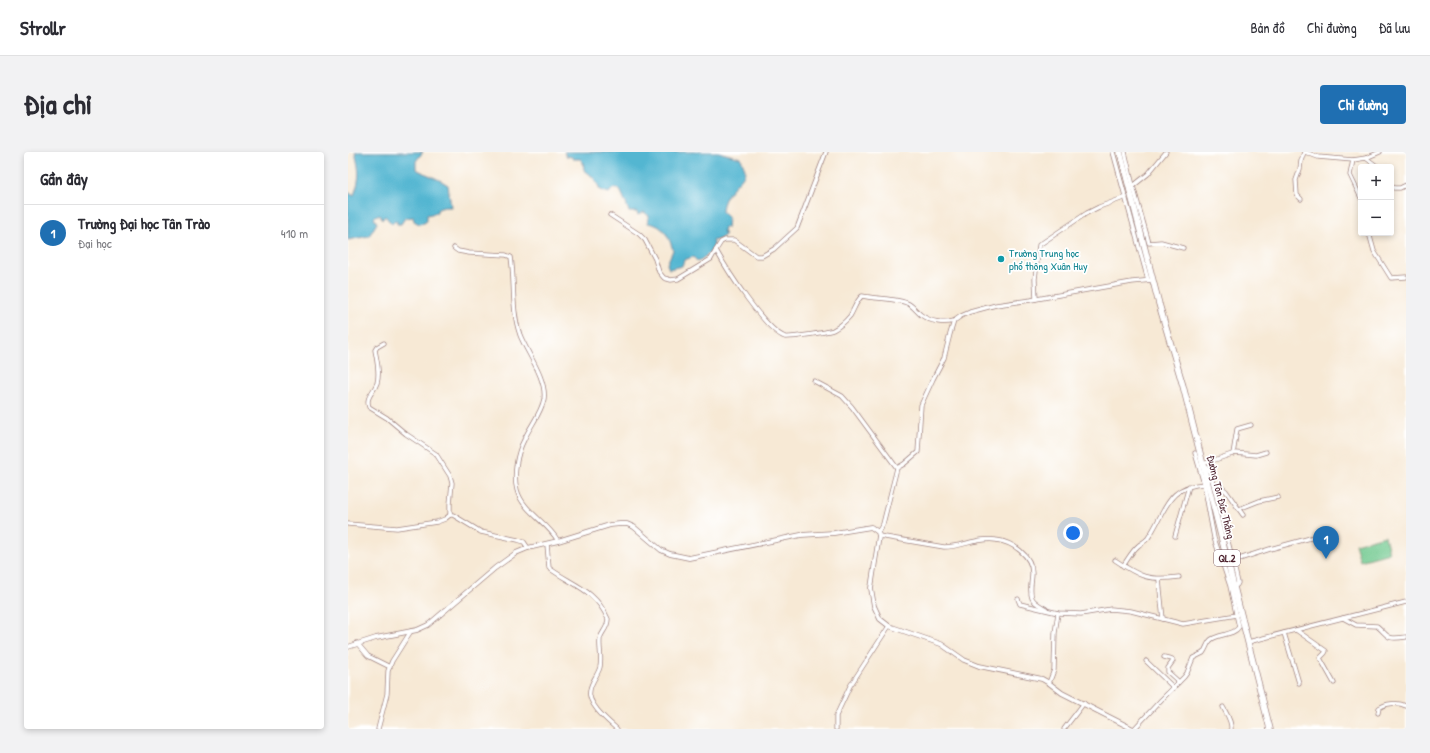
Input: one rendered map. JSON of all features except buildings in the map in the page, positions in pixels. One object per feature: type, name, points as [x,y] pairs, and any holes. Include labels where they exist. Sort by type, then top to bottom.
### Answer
[{"type":"highway","name":"QL.2","points":[[1120,152],[1131,190],[1151,280]]},
{"type":"highway","name":"Đường Tôn Đức Thắng","points":[[1151,280],[1180,374],[1203,465],[1206,484],[1270,729]]},
{"type":"street","points":[[610,215],[639,234],[645,240],[651,250],[659,272],[664,278],[671,280],[678,279],[711,259],[721,242],[734,240],[756,256],[762,256],[774,249],[794,232],[800,223],[826,152]]},
{"type":"street","points":[[1113,152],[1131,190],[1149,243],[1161,242],[1183,248]]},
{"type":"street","points":[[1125,152],[1131,190]]},
{"type":"street","points":[[1036,299],[1034,279],[1039,245],[1087,213],[1126,197],[1166,152]]},
{"type":"street","points":[[1301,199],[1297,195],[1296,180],[1300,169],[1301,159],[1305,152],[1318,157],[1353,160],[1366,158],[1380,152]]},
{"type":"street","points":[[1331,152],[1332,158]]},
{"type":"street","points":[[1366,158],[1374,164]]},
{"type":"street","points":[[1353,160],[1350,175],[1358,192]]},
{"type":"street","points":[[1394,188],[1406,185]]},
{"type":"street","points":[[716,250],[750,301],[773,331],[785,337],[796,337],[833,330],[843,324],[850,316],[862,296],[909,304],[922,316],[937,322],[946,323],[954,321],[965,314],[996,305],[1151,280],[1135,237],[1126,197]]},
{"type":"street","points":[[1370,236],[1374,251],[1391,278],[1406,277]]},
{"type":"street","points":[[454,248],[464,252],[506,255],[511,257],[514,305],[517,322],[520,334],[542,382],[544,397],[543,405],[523,440],[516,476],[516,489],[521,501],[553,533],[558,541]]},
{"type":"street","points":[[954,321],[944,358],[922,405],[918,452],[898,468],[883,524],[878,534],[871,588],[876,612],[880,619],[889,626],[941,644],[964,660],[979,666],[1033,677],[1049,683],[1062,693],[1134,729],[1187,673],[1193,658],[1203,653],[1211,639],[1238,629],[1239,627],[1232,586],[1214,527],[1206,484],[1195,453]]},
{"type":"street","points":[[348,524],[397,528],[437,522],[450,515],[452,483],[436,454],[406,434],[368,405],[368,398],[375,387],[378,377],[376,350],[377,347],[384,343]]},
{"type":"street","points":[[814,381],[842,396],[898,468]]},
{"type":"street","points":[[1232,454],[1237,430],[1251,425]]},
{"type":"street","points":[[1203,465],[1232,454],[1256,456],[1266,452]]},
{"type":"street","points":[[1203,465],[1208,469],[1214,487],[1233,561],[1238,583],[1232,586]]},
{"type":"street","points":[[1123,566],[1131,554],[1149,537],[1168,501],[1174,495],[1189,486],[1206,484]]},
{"type":"street","points":[[1175,536],[1189,486]]},
{"type":"street","points":[[1214,487],[1222,488],[1226,491],[1243,515]]},
{"type":"street","points":[[1239,509],[1259,501],[1278,497]]},
{"type":"street","points":[[450,515],[454,515],[481,532],[524,542],[528,548]]},
{"type":"street","points":[[348,646],[376,638],[420,629],[428,625],[510,556],[528,548],[558,541],[610,525],[620,524],[628,524],[661,550],[670,554],[689,558],[801,536],[838,533],[868,526],[874,528],[878,534],[925,545],[952,547],[987,539],[998,540],[1012,544],[1026,557],[1032,571],[1032,598],[1034,602],[1048,611]]},
{"type":"street","points":[[1233,561],[1329,533]]},
{"type":"street","points":[[546,544],[549,568],[573,582],[593,597],[608,619],[606,630],[601,635],[600,639],[600,669],[589,692],[595,707],[617,729]]},
{"type":"street","points":[[1115,560],[1144,577],[1159,580],[1179,577]]},
{"type":"street","points":[[1159,580],[1163,619]]},
{"type":"street","points":[[1018,598],[1020,604],[1058,613],[1082,614],[1111,609],[1131,611],[1183,624],[1237,615]]},
{"type":"street","points":[[1248,642],[1406,602]]},
{"type":"street","points":[[1049,683],[1054,670],[1055,633],[1058,613]]},
{"type":"street","points":[[1343,618],[1356,625],[1377,626],[1391,638],[1396,639],[1406,637]]},
{"type":"street","points":[[836,729],[836,716],[850,686],[889,626]]},
{"type":"street","points":[[1296,630],[1326,651],[1320,658],[1334,683]]},
{"type":"street","points":[[378,729],[387,694],[387,679],[390,667],[411,631]]},
{"type":"street","points":[[1284,633],[1298,683]]},
{"type":"street","points":[[357,643],[368,656],[390,667]]},
{"type":"street","points":[[1164,657],[1172,659],[1173,661],[1168,668],[1168,672],[1179,682]]},
{"type":"street","points":[[1146,661],[1174,688]]},
{"type":"street","points":[[1064,729],[1084,703]]},
{"type":"street","points":[[1378,713],[1379,708],[1385,705],[1398,704],[1406,706]]},
{"type":"street","points":[[1223,707],[1230,720],[1232,726],[1231,729]]},
{"type":"green space","points":[[1385,536],[1389,553],[1360,561],[1355,544]]},
{"type":"water","points":[[355,152],[423,152],[416,161],[416,169],[448,185],[451,207],[438,209],[436,213],[427,215],[427,221],[419,224],[414,221],[413,217],[405,218],[401,224],[397,224],[397,221],[395,220],[392,224],[385,216],[382,220],[381,216],[377,215],[374,218],[377,223],[369,236],[348,240],[348,192],[354,196],[359,177]]},
{"type":"water","points":[[564,152],[718,152],[741,158],[745,170],[742,178],[730,192],[723,205],[722,212],[728,217],[727,228],[724,227],[723,231],[725,235],[720,239],[712,241],[714,245],[712,251],[698,262],[693,257],[684,260],[682,266],[669,269],[667,264],[673,250],[665,232],[658,226],[648,223],[649,216],[644,212],[638,215],[637,212],[629,212],[620,190],[615,188],[609,193],[600,190],[594,178],[584,170],[583,162],[580,159],[573,159],[572,157],[566,156]]},
{"type":"tunnel","points":[[1216,527],[1222,526]]},
{"type":"place","name":"Trường Trung học phổ thông Xuân Huy","points":[[1001,259]]},
{"type":"place","name":"Trường Đại học Tân Trào","points":[[1326,559]]}]
